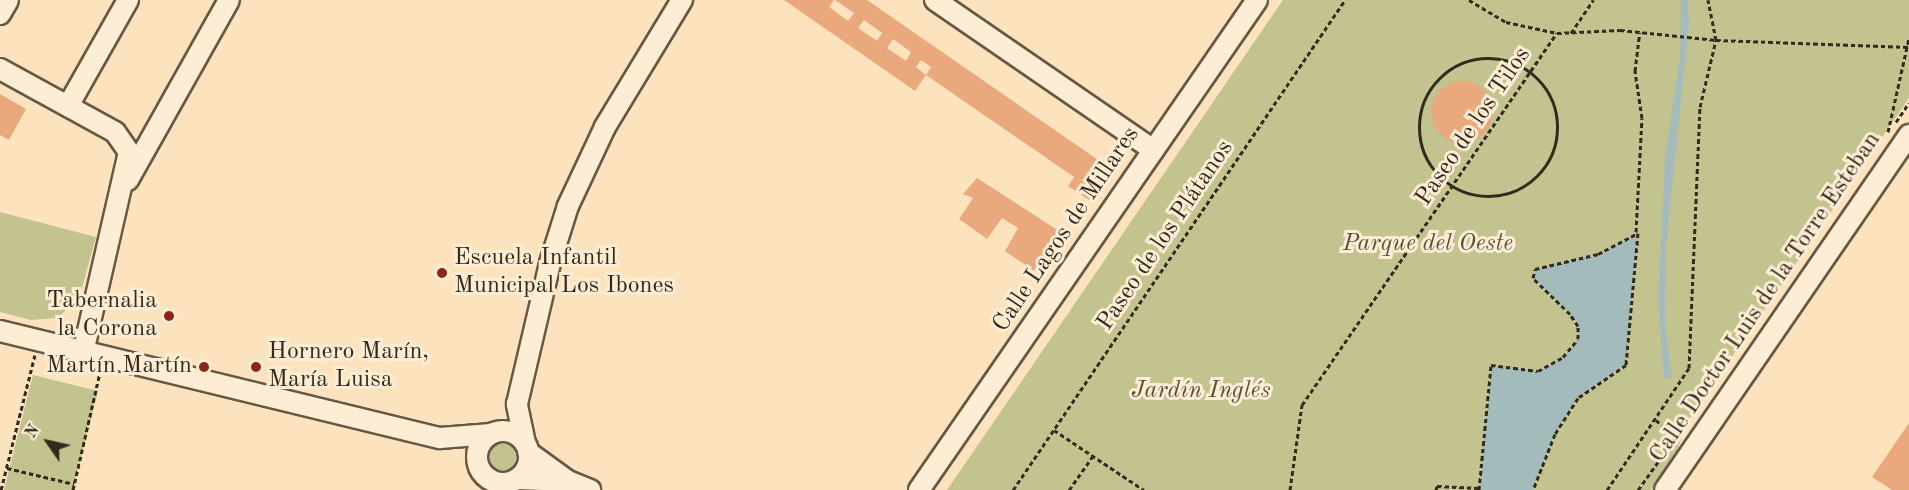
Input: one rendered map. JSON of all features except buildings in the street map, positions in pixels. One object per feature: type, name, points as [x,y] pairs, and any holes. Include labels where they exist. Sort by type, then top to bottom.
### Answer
[{"type":"street","points":[[0,14],[8,0]]},
{"type":"street","points":[[68,106],[128,0]]},
{"type":"street","points":[[121,189],[151,146],[229,0]]},
{"type":"street","points":[[513,483],[527,466],[526,447],[517,404],[550,263],[568,206],[605,127],[682,0]]},
{"type":"street","points":[[935,0],[1153,150]]},
{"type":"street","name":"Calle Lagos de Millares","points":[[919,490],[1257,0]]},
{"type":"street","points":[[0,69],[115,132],[126,144],[129,159],[83,353]]},
{"type":"street","name":"Calle Doctor Luis de la Torre Esteban","points":[[1665,490],[1909,135]]},
{"type":"street","points":[[0,331],[103,358],[440,438],[512,433],[567,481],[590,490]]},
{"type":"street","points":[[481,477],[480,444],[494,433],[517,404]]},
{"type":"street","points":[[440,438],[481,477],[499,483],[567,481]]},
{"type":"path","name":"Paseo de los Plátanos","points":[[1013,490],[1345,0]]},
{"type":"path","points":[[1469,0],[1506,22],[1557,33],[1640,32],[1716,40],[1908,47]]},
{"type":"path","points":[[1571,33],[1593,0]]},
{"type":"path","points":[[1607,490],[1689,368],[1700,107],[1716,40],[1708,0]]},
{"type":"path","points":[[1533,490],[1555,434],[1578,398],[1626,364],[1640,250],[1636,232],[1642,118],[1635,71],[1640,32]]},
{"type":"path","name":"Paseo de los Tilos","points":[[1290,490],[1302,405],[1557,33]]},
{"type":"path","points":[[1888,134],[1909,38]]},
{"type":"path","points":[[1490,56],[1514,61],[1531,71],[1549,91],[1557,113],[1558,137],[1551,158],[1537,176],[1497,196],[1475,195],[1453,187],[1436,174],[1418,133],[1420,109],[1430,88],[1446,71],[1467,60],[1490,56]]},
{"type":"path","points":[[1881,144],[1909,103]]},
{"type":"path","points":[[1436,490],[1437,486],[1479,489],[1491,365],[1538,371],[1563,357],[1578,339],[1574,320],[1532,274],[1538,265],[1598,254],[1636,232]]},
{"type":"path","points":[[1,490],[38,341]]},
{"type":"path","points":[[73,490],[103,358]]},
{"type":"path","points":[[1656,420],[1681,441],[1688,431]]},
{"type":"path","points":[[1054,430],[1144,490]]},
{"type":"path","points":[[1638,490],[1675,438]]},
{"type":"path","points":[[1069,490],[1093,456]]},
{"type":"path","points":[[7,468],[74,484]]},
{"type":"green space","name":"Parque del Oeste","points":[[1283,0],[1909,0],[1909,98],[1688,421],[1676,453],[1651,490],[947,490]]},
{"type":"green space","points":[[0,212],[96,237],[79,299],[57,318],[31,320],[0,312]]},
{"type":"green space","points":[[33,375],[98,391],[73,490],[4,490]]},
{"type":"green space","points":[[502,443],[512,447],[516,457],[512,467],[502,471],[492,467],[488,457],[492,447]]},
{"type":"water","points":[[1681,0],[1688,0],[1689,24],[1666,247],[1665,322],[1672,377],[1664,379],[1658,301],[1665,158],[1680,57]]},
{"type":"water","points":[[1638,233],[1626,365],[1578,398],[1555,434],[1533,490],[1479,490],[1491,365],[1538,371],[1563,357],[1578,339],[1578,326],[1570,314],[1533,278],[1535,269],[1598,254]]},
{"type":"place","name":"Escuela Infantil Municipal Los Ibones","points":[[442,273]]},
{"type":"place","name":"Tabernalia la Corona","points":[[169,316]]},
{"type":"place","name":"Martín Martín","points":[[204,367]]},
{"type":"place","name":"Hornero Marín, María Luisa","points":[[256,367]]},
{"type":"park label","name":"Jardín Inglés","points":[[1201,392]]}]
